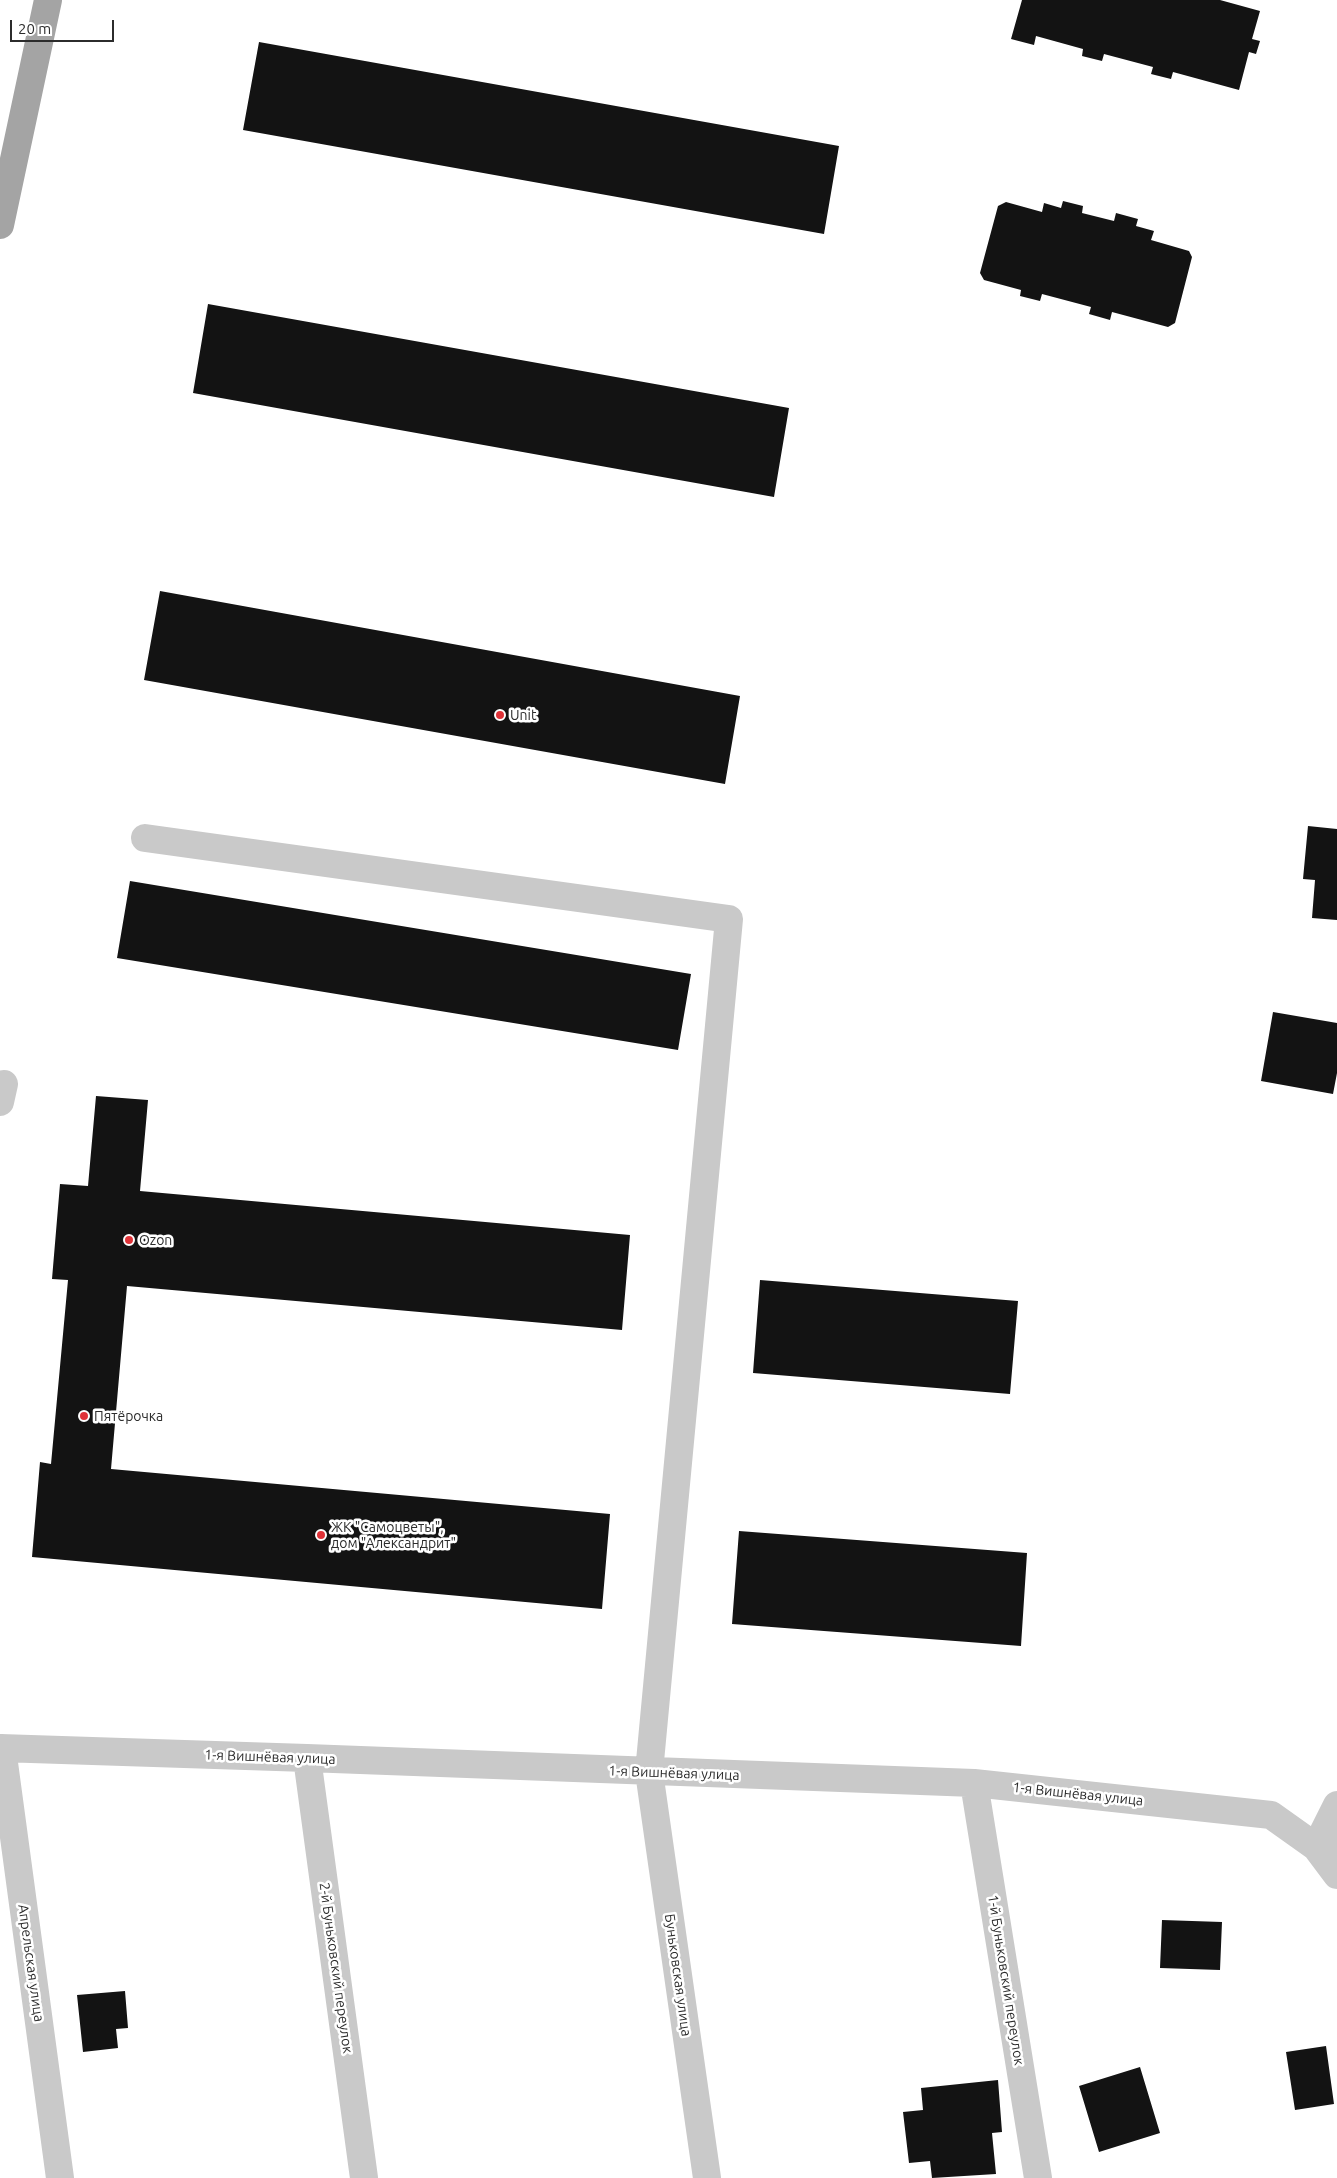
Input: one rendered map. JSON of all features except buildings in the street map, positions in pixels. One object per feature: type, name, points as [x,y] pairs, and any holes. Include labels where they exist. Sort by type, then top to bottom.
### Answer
[{"type":"main road","points":[[0,225],[48,0]]},
{"type":"street","name":"Буньковская улица","points":[[144,838],[729,919],[649,1772],[707,2178]]},
{"type":"street","name":"1-я Вишнёвая улица","points":[[1,1748],[974,1783],[1271,1815],[1327,1848],[1337,1875]]},
{"type":"street","name":"Апрельская улица","points":[[1,1748],[60,2178]]},
{"type":"street","name":"2-й Буньковский переулок","points":[[308,1758],[364,2178]]},
{"type":"street","name":"1-й Буньковский переулок","points":[[974,1783],[1038,2178]]},
{"type":"street","points":[[1327,1848],[1337,1805]]},
{"type":"place","name":"Unit","points":[[500,715]]},
{"type":"place","name":"Ozon","points":[[129,1240]]},
{"type":"place","name":"Пятёрочка","points":[[84,1416]]},
{"type":"place","name":"ЖК \"Самоцветы\", дом \"Александрит\"","points":[[321,1535]]}]
